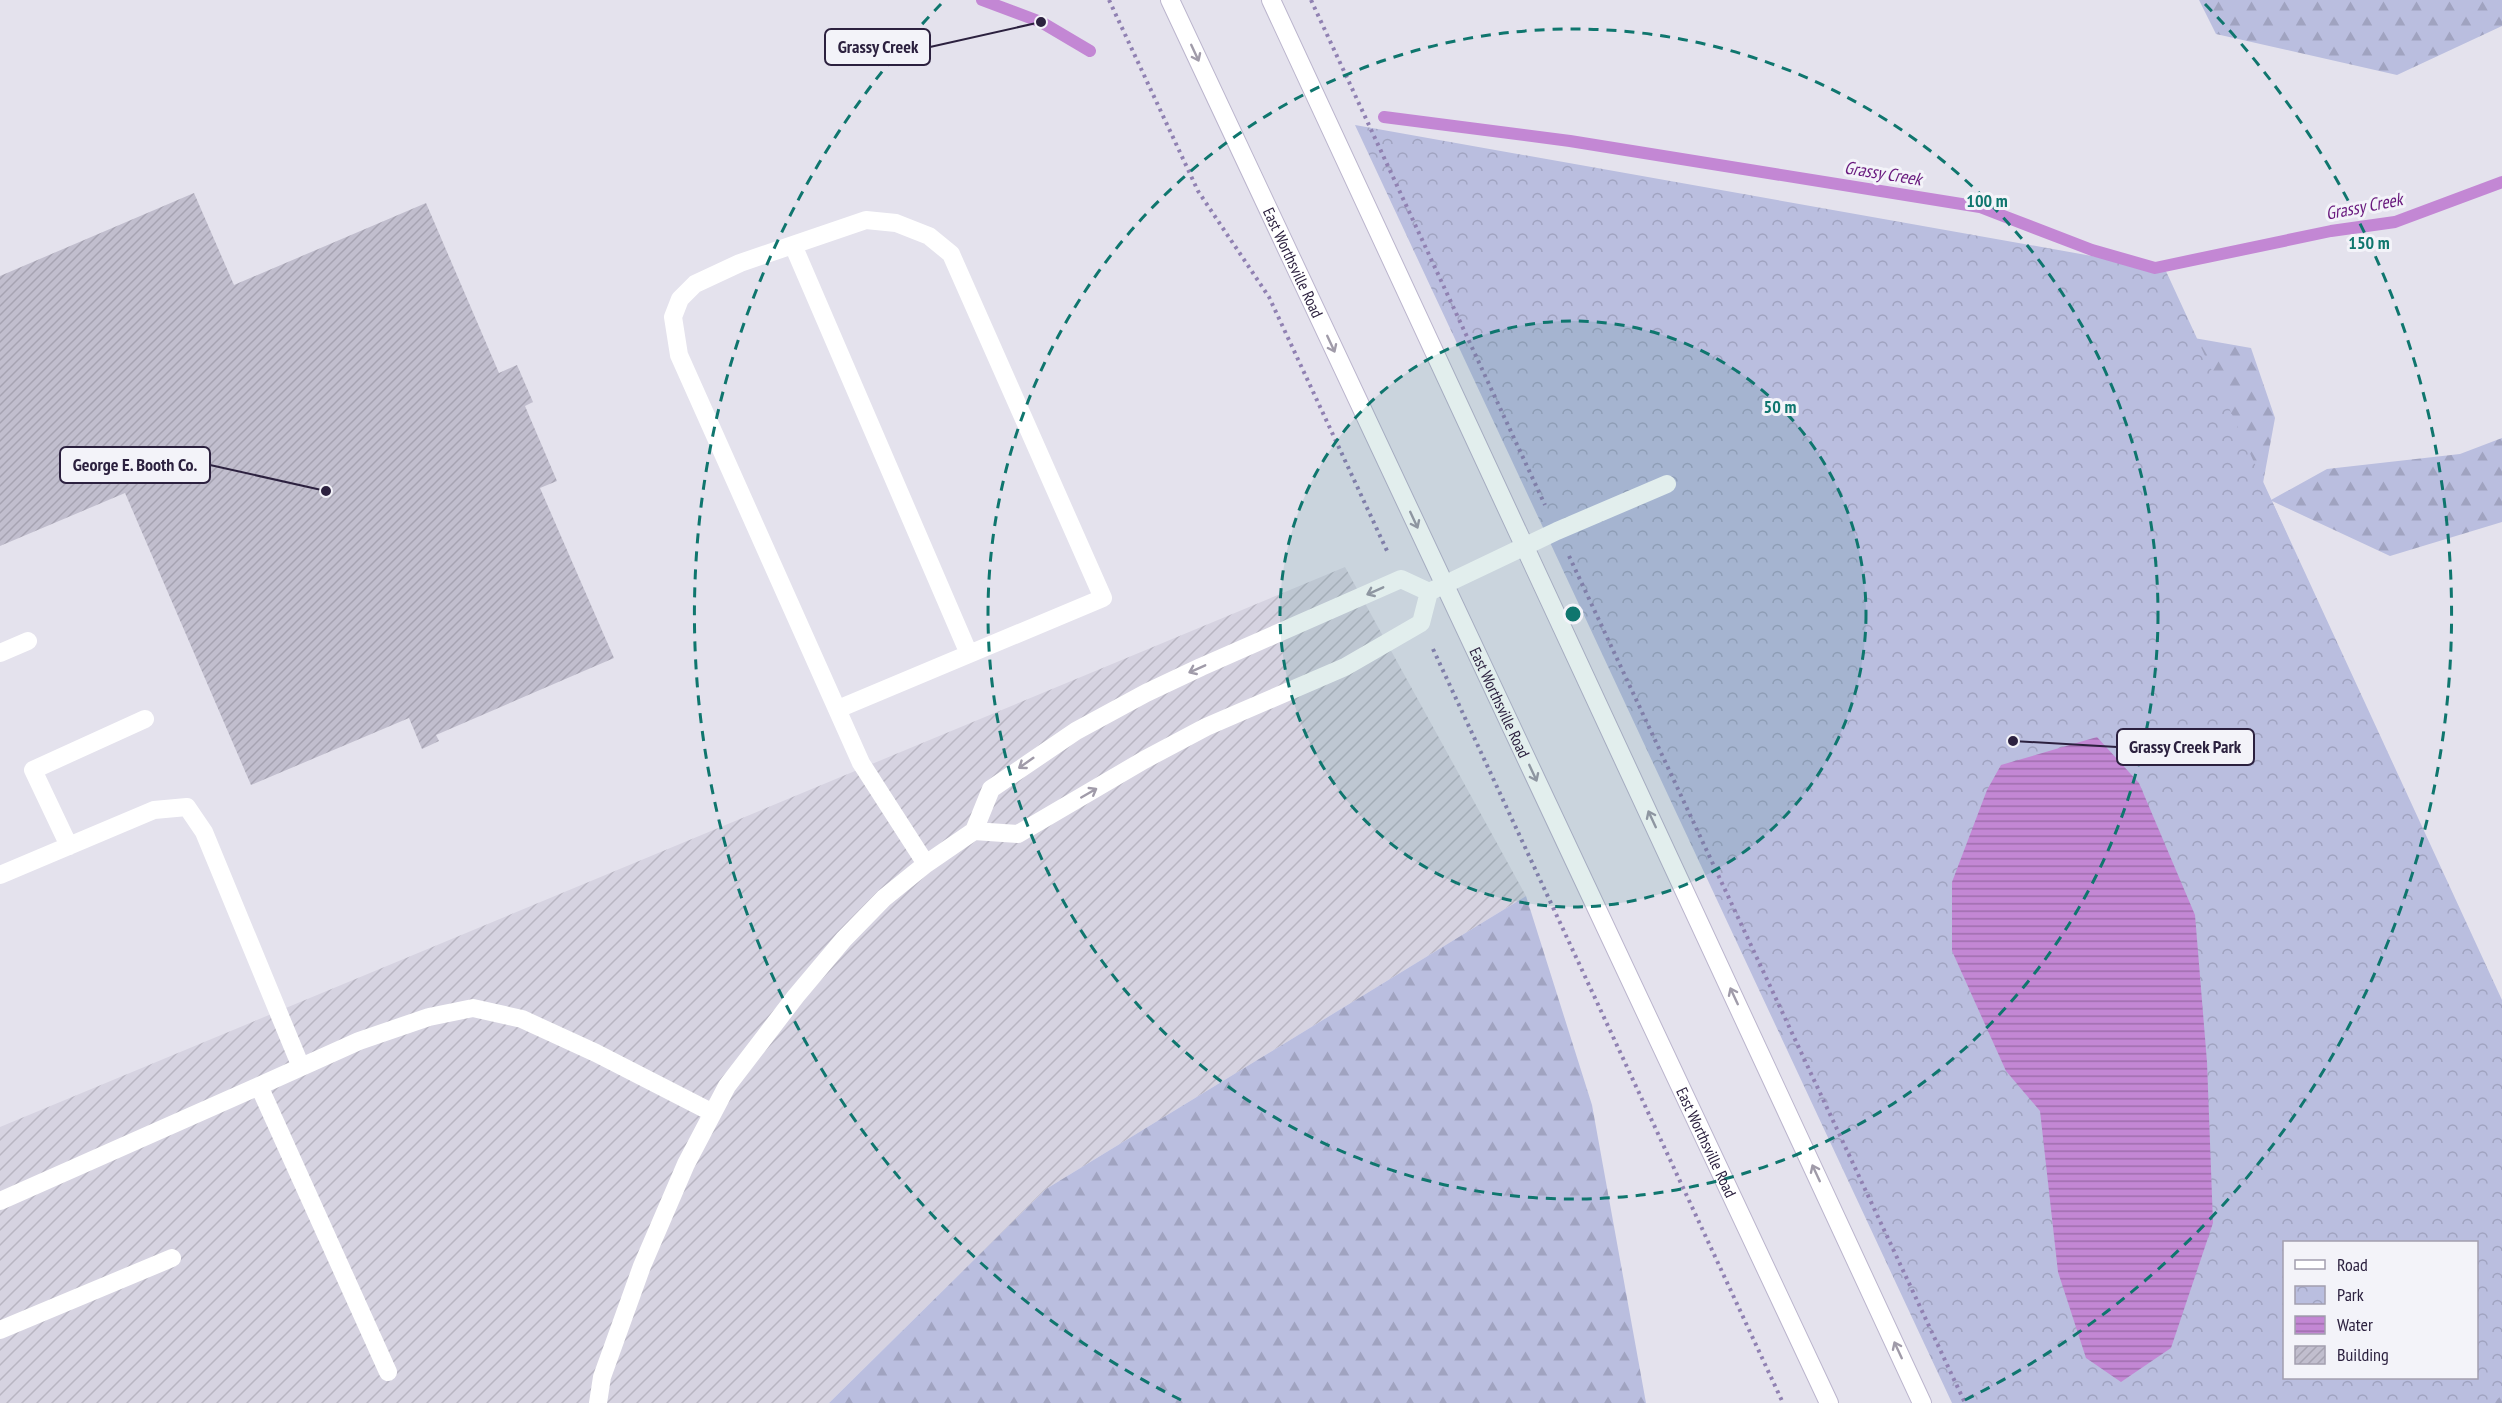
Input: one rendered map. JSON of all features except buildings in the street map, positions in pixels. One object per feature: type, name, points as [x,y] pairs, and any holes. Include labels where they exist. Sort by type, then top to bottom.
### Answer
[{"type":"main road","name":"East Worthsville Road","points":[[1170,0],[1437,588],[1829,1403]]},
{"type":"main road","points":[[1271,0],[1922,1403]]},
{"type":"main road","points":[[838,709],[1103,598],[951,254],[929,236],[896,223],[866,220],[740,263],[695,284],[680,299],[673,317],[679,356],[861,763],[926,864]]},
{"type":"main road","points":[[793,245],[969,654]]},
{"type":"main road","points":[[598,1403],[602,1377],[642,1266],[687,1164],[726,1086],[844,939],[884,898],[926,864],[974,831],[991,789],[1076,731],[1146,693],[1201,667],[1401,579],[1437,588],[1557,531],[1667,484]]},
{"type":"main road","points":[[974,831],[1018,834],[1144,760],[1206,727],[1345,667],[1421,623],[1437,588]]},
{"type":"main road","points":[[0,653],[28,641]]},
{"type":"main road","points":[[69,846],[33,770],[145,719]]},
{"type":"main road","points":[[0,876],[153,810],[187,807],[204,832],[301,1067]]},
{"type":"main road","points":[[0,1200],[359,1041],[429,1017],[473,1008],[522,1019],[596,1053],[713,1113]]},
{"type":"main road","points":[[259,1086],[387,1371]]},
{"type":"main road","points":[[0,1330],[172,1258]]},
{"type":"path","points":[[1109,0],[1198,191],[1269,297],[1401,579]]},
{"type":"path","points":[[1311,0],[1965,1403]]},
{"type":"path","points":[[1421,623],[1783,1403]]},
{"type":"shaded area","points":[[1345,567],[1526,896],[1046,1189],[829,1403],[0,1403],[0,1127]]},
{"type":"green space","points":[[2199,0],[2502,0],[2502,26],[2397,75],[2216,34]]},
{"type":"green space","points":[[1355,125],[2165,269],[2502,1000],[2502,1395],[2493,1403],[1952,1403]]},
{"type":"green space","points":[[2194,338],[2251,348],[2275,418],[2263,483],[2271,500],[2327,469],[2460,454],[2502,438],[2502,522],[2390,556],[2272,501],[2502,1023],[2502,1403],[2326,1403],[2478,1379],[2478,1241],[2476,1241]]},
{"type":"green space","points":[[1526,896],[1592,1105],[1646,1403],[829,1403],[1046,1189]]},
{"type":"water","points":[[2097,737],[2139,783],[2195,915],[2207,1062],[2213,1223],[2171,1348],[2121,1382],[2086,1358],[2058,1272],[2040,1111],[2006,1071],[1952,951],[1952,882],[1987,790],[2001,765]]},
{"type":"waterway","name":"Grassy Creek","points":[[982,0],[1041,22],[1090,51]]},
{"type":"waterway","name":"Grassy Creek","points":[[1384,117],[1570,141],[1980,207],[2092,250],[2155,268],[2331,231],[2395,222],[2502,182]]},
{"type":"place","name":"Grassy Creek","points":[[1041,22]]},
{"type":"place","name":"George E. Booth Co.","points":[[326,491]]},
{"type":"place","name":"Grassy Creek Park","points":[[2013,741]]}]
